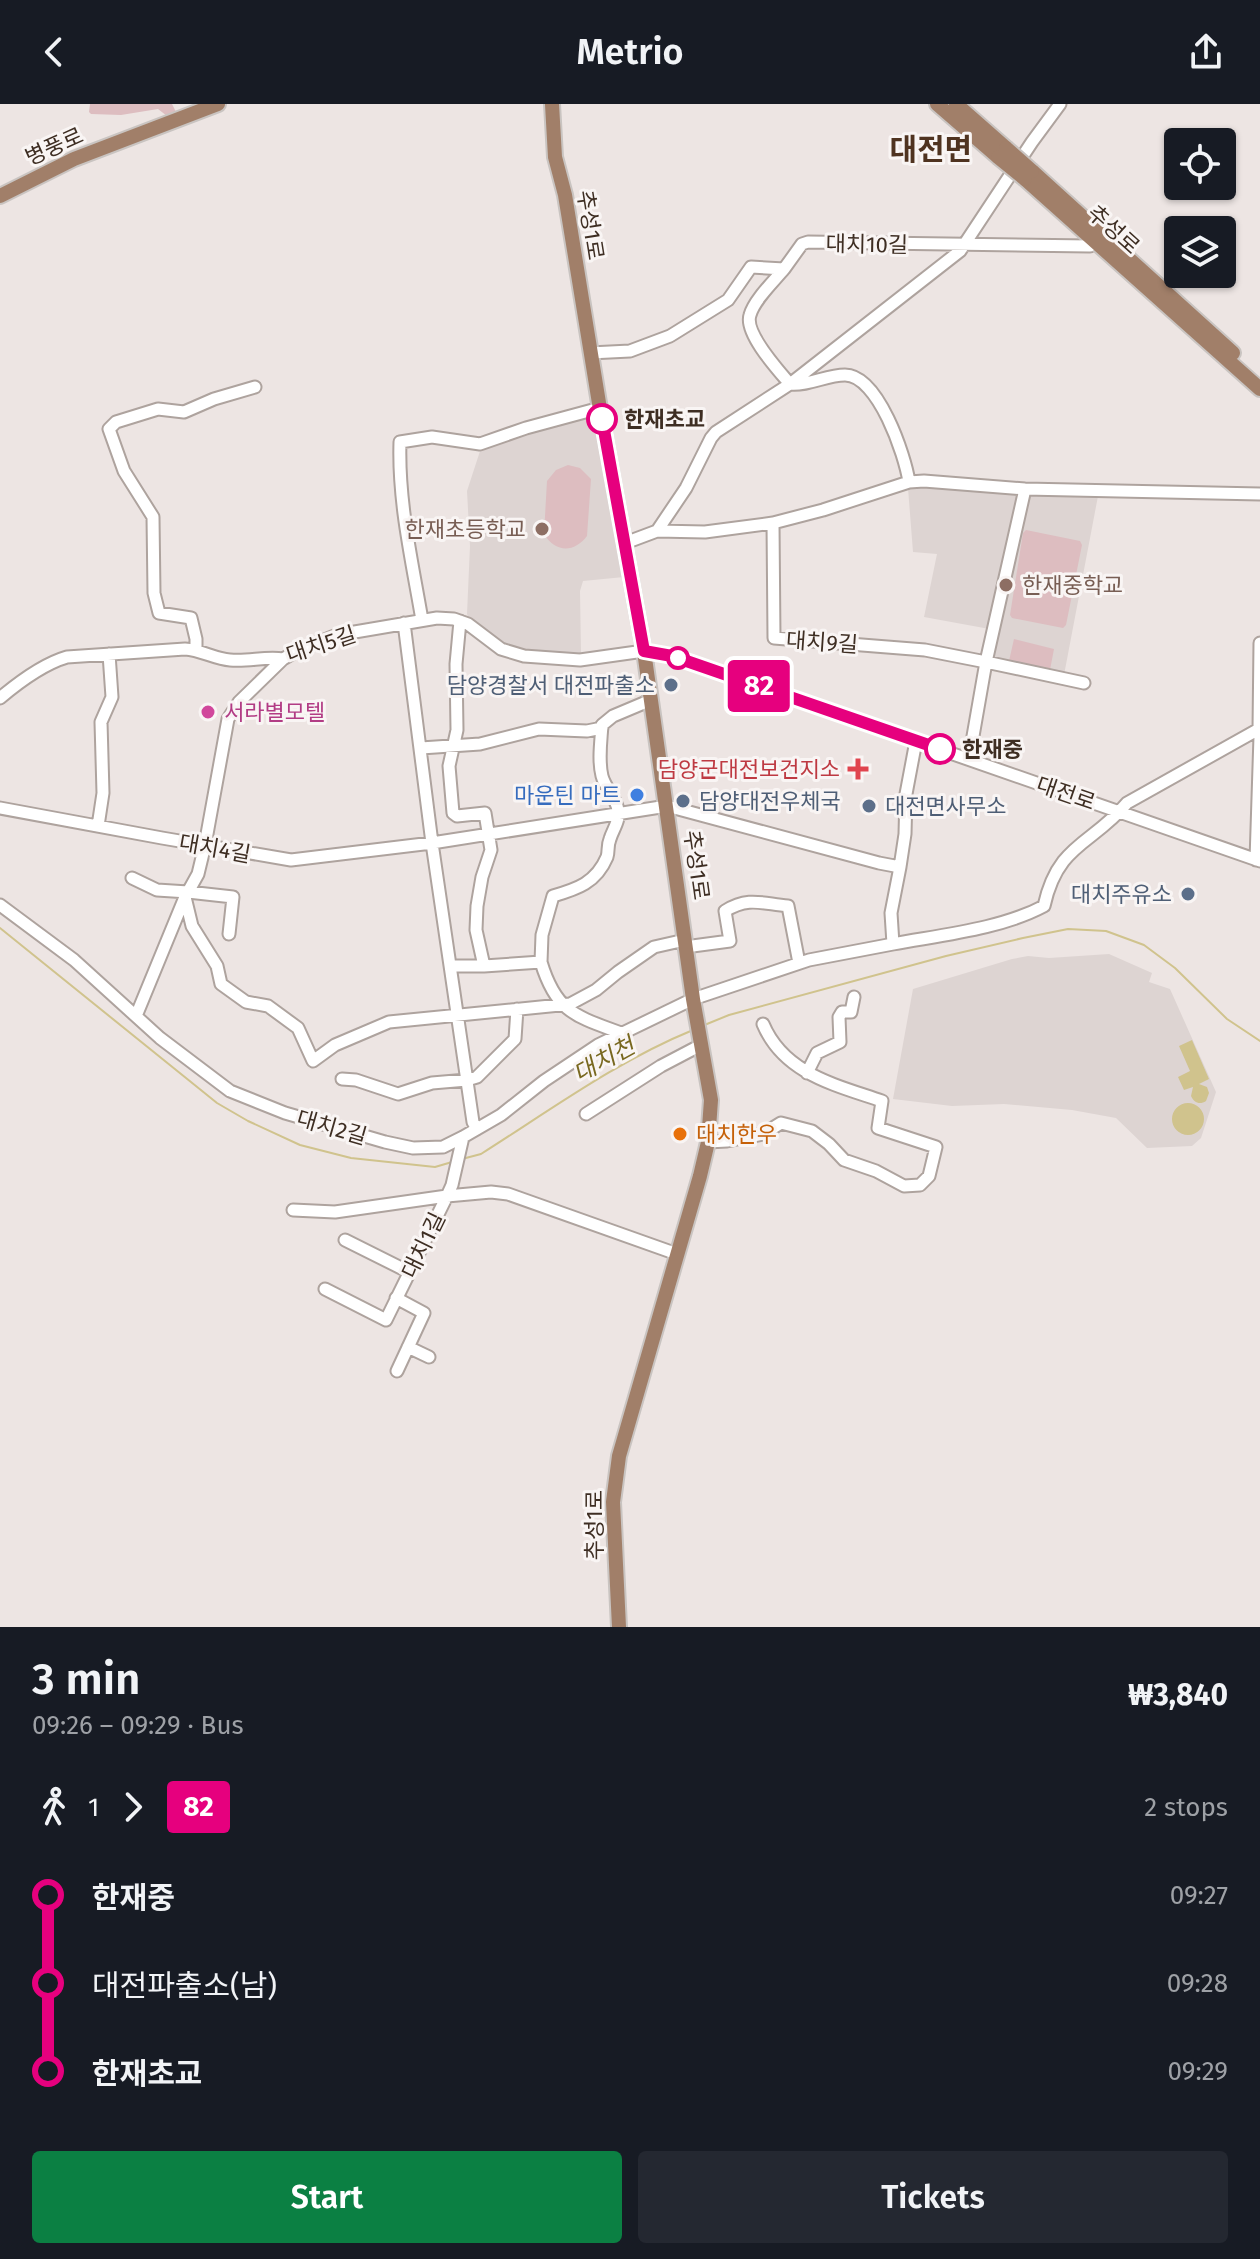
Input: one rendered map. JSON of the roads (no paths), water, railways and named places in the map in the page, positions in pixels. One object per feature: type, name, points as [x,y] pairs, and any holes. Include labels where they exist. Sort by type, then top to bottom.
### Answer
[{"type":"main road","name":"병풍로","points":[[0,196],[74,159],[218,104]]},
{"type":"main road","name":"추성1로","points":[[552,104],[555,157],[565,195],[644,651],[693,999],[711,1100],[708,1142],[619,1456],[613,1502],[619,1627]]},
{"type":"main road","name":"추성로","points":[[937,104],[1002,152]]},
{"type":"main road","name":"추성로","points":[[956,104],[1002,152],[1260,378]]},
{"type":"main road","name":"추성로","points":[[1028,175],[1260,389]]},
{"type":"street","points":[[657,531],[686,488],[716,432],[790,384],[960,251],[1060,104]]},
{"type":"street","name":"대치10길","points":[[790,384],[758,343],[749,320],[753,308],[802,244],[1090,246]]},
{"type":"street","points":[[590,353],[630,351],[659,341],[728,300],[751,267],[784,269]]},
{"type":"street","points":[[790,384],[800,385],[843,375],[862,381],[879,403],[900,446],[906,460],[909,482]]},
{"type":"street","points":[[196,650],[191,618],[159,613],[154,593],[153,517],[124,471],[109,429],[116,422],[158,409],[184,412],[255,387]]},
{"type":"street","points":[[422,620],[408,553],[409,539],[399,465],[400,442],[432,437],[480,444],[600,408]]},
{"type":"street","points":[[625,543],[657,531],[705,532],[773,523],[909,482],[1025,489],[1260,494]]},
{"type":"street","points":[[969,759],[986,662],[1025,489]]},
{"type":"street","name":"대치9길","points":[[773,523],[774,638],[925,650],[986,662]]},
{"type":"street","name":"대치5길","points":[[0,698],[55,660],[67,657],[177,649],[196,650],[226,660],[283,659],[335,635],[422,620],[447,618],[460,621]]},
{"type":"street","points":[[484,966],[476,937],[477,906],[483,869],[491,850],[490,834],[485,813],[457,816],[453,813],[449,772],[457,730],[456,664],[460,621],[476,629],[501,649],[524,656],[580,660],[644,651]]},
{"type":"street","points":[[404,623],[456,1016],[473,1122],[477,1129]]},
{"type":"street","points":[[1258,860],[1260,643]]},
{"type":"street","name":"대전로","points":[[644,651],[672,656],[1258,860]]},
{"type":"street","points":[[98,826],[103,793],[101,722],[112,697],[109,654]]},
{"type":"street","points":[[136,1016],[198,874],[228,719],[239,702],[283,659]]},
{"type":"street","points":[[986,662],[1084,683]]},
{"type":"street","points":[[621,1033],[584,1020],[561,1005],[541,962],[542,935],[553,896],[579,889],[590,882],[609,854],[608,844],[619,813],[602,776],[602,728],[606,720],[613,716],[651,700]]},
{"type":"street","points":[[421,748],[494,741],[539,729],[587,731],[602,728]]},
{"type":"street","points":[[1120,811],[1127,803],[1259,734]]},
{"type":"street","points":[[893,944],[891,913],[905,834],[906,794],[916,741]]},
{"type":"street","points":[[667,806],[900,867]]},
{"type":"street","name":"대치4길","points":[[0,808],[291,860],[432,843],[667,806]]},
{"type":"street","name":"대치2길","points":[[0,905],[74,960],[160,1038],[230,1091],[285,1113],[385,1142],[413,1148],[443,1147],[462,1142],[598,1045],[693,999],[799,963],[982,927],[1034,911],[1044,906],[1047,890],[1062,861],[1120,811]]},
{"type":"street","points":[[132,878],[157,890],[233,897],[229,934]]},
{"type":"street","points":[[187,894],[192,926],[217,966],[221,984],[246,1002],[268,1006],[298,1028],[313,1061],[335,1045],[389,1022],[570,1004],[596,990],[654,947],[730,941],[725,911],[741,902],[763,901],[788,906],[799,963]]},
{"type":"street","points":[[450,966],[541,962]]},
{"type":"street","points":[[807,1073],[817,1053],[840,1042],[839,1017],[842,1012],[851,1012],[854,997]]},
{"type":"street","points":[[342,1079],[356,1080],[398,1094],[432,1083],[477,1077],[515,1039],[517,1009]]},
{"type":"street","points":[[708,1142],[763,1134],[781,1123],[812,1131],[844,1160],[876,1171],[904,1186],[920,1185],[929,1176],[936,1147],[878,1128],[882,1101],[818,1080],[807,1073],[769,1037],[763,1024]]},
{"type":"street","points":[[586,1114],[661,1066],[701,1045]]},
{"type":"street","points":[[293,1210],[335,1212],[450,1190],[462,1142]]},
{"type":"street","name":"대치1길","points":[[325,1289],[386,1320],[450,1190],[508,1194],[677,1254]]},
{"type":"street","points":[[345,1240],[409,1272]]},
{"type":"street","points":[[396,1298],[424,1313],[397,1371]]},
{"type":"street","points":[[408,1347],[429,1357]]},
{"type":"waterway","name":"대치천","points":[[0,928],[217,1103],[248,1121],[300,1145],[351,1158],[435,1167],[452,1162]]},
{"type":"waterway","name":"대치천","points":[[702,1026],[729,1015],[946,956],[1068,929],[1106,931],[1144,945],[1175,968],[1227,1019],[1260,1041]]},
{"type":"waterway","name":"대치천","points":[[462,1159],[481,1154],[637,1056],[693,1030]]},
{"type":"place","name":"한재초교","points":[[602,419]]},
{"type":"place","name":"한재초등학교","points":[[542,529]]},
{"type":"place","name":"한재중학교","points":[[1006,585]]},
{"type":"place","name":"담양경찰서 대전파출소","points":[[671,685]]},
{"type":"place","name":"서라별모텔","points":[[208,712]]},
{"type":"place","name":"한재중","points":[[940,749]]},
{"type":"place","name":"담양군대전보건지소","points":[[858,769]]},
{"type":"place","name":"마운틴 마트","points":[[637,795]]},
{"type":"place","name":"담양대전우체국","points":[[683,801]]},
{"type":"place","name":"대전면사무소","points":[[869,806]]},
{"type":"place","name":"대치주유소","points":[[1188,894]]},
{"type":"place","name":"대치한우","points":[[680,1134]]},
{"type":"district","name":"대전면","points":[[931,150]]}]
